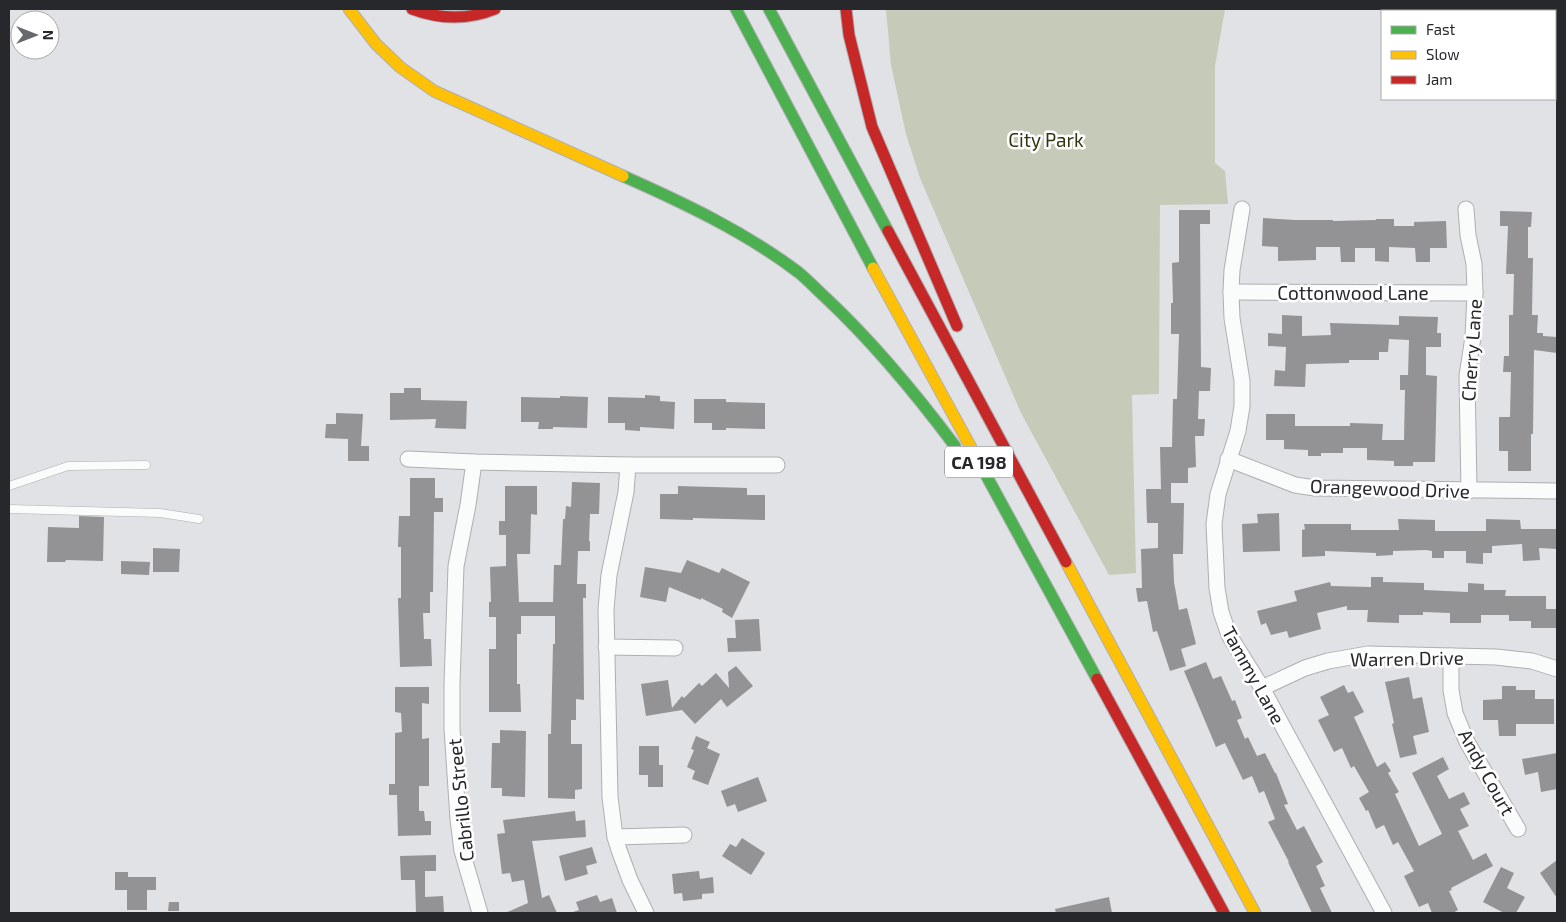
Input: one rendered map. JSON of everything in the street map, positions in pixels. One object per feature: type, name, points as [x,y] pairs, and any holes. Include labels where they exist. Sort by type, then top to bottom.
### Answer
[{"type":"highway","points":[[349,9],[376,44],[400,67],[434,91],[624,176],[710,217],[750,238],[799,273],[854,324],[925,406],[1013,524]]},
{"type":"highway","points":[[412,9],[423,14],[457,17],[487,13],[495,9]]},
{"type":"highway","name":"CA 198","points":[[736,9],[906,331],[1224,913]]},
{"type":"highway","name":"CA 198","points":[[768,9],[1255,913]]},
{"type":"highway","points":[[846,9],[849,35],[872,127],[960,333]]},
{"type":"highway","points":[[971,360],[989,417]]},
{"type":"street","name":"Tammy Lane","points":[[1242,209],[1232,270],[1231,292],[1232,318],[1242,380],[1242,406],[1238,431],[1218,494],[1214,524],[1217,588],[1221,612],[1230,635],[1262,688],[1384,913]]},
{"type":"street","name":"Cherry Lane","points":[[1466,209],[1468,235],[1474,264],[1475,292],[1474,329],[1467,376],[1469,491]]},
{"type":"street","name":"Cottonwood Lane","points":[[1231,292],[1475,292]]},
{"type":"street","points":[[408,459],[628,465],[777,464]]},
{"type":"street","name":"Orangewood Drive","points":[[1228,460],[1295,485],[1315,488],[1557,491]]},
{"type":"street","name":"Cabrillo Street","points":[[474,462],[456,566],[452,728],[462,851],[480,913]]},
{"type":"street","points":[[628,465],[626,492],[609,575],[606,609],[610,797],[615,837],[630,880],[646,913]]},
{"type":"street","points":[[606,647],[675,648]]},
{"type":"street","name":"Warren Drive","points":[[1262,688],[1305,668],[1328,661],[1368,654],[1496,656],[1532,661],[1557,669]]},
{"type":"street","name":"Andy Court","points":[[1451,656],[1451,690],[1455,713],[1467,742],[1518,829]]},
{"type":"street","points":[[615,837],[684,835]]},
{"type":"lane","points":[[9,486],[68,466],[146,465]]},
{"type":"lane","points":[[9,509],[160,513],[199,519]]},
{"type":"green space","name":"City Park","points":[[886,9],[1225,9],[1215,66],[1215,163],[1225,171],[1228,204],[1160,205],[1159,394],[1132,395],[1136,573],[1109,575],[1021,413],[920,178],[906,134],[891,65]]},
{"type":"building","points":[[1179,210],[1210,210],[1210,224],[1200,224],[1201,367],[1211,368],[1210,391],[1199,391],[1198,419],[1205,419],[1204,436],[1195,436],[1196,467],[1188,468],[1188,483],[1171,483],[1171,503],[1184,503],[1183,554],[1173,554],[1174,582],[1179,610],[1187,608],[1196,644],[1181,649],[1186,666],[1170,671],[1157,631],[1153,632],[1147,601],[1138,602],[1136,588],[1142,588],[1141,549],[1158,548],[1158,523],[1147,523],[1146,489],[1161,489],[1160,447],[1172,447],[1173,399],[1177,399],[1179,334],[1171,334],[1171,303],[1173,303],[1172,263],[1179,262]]},
{"type":"building","points":[[1500,211],[1532,212],[1531,227],[1528,227],[1528,258],[1533,258],[1532,315],[1538,315],[1537,333],[1543,333],[1543,336],[1557,337],[1557,353],[1534,350],[1531,471],[1508,471],[1508,451],[1499,451],[1499,417],[1510,417],[1511,372],[1503,372],[1504,356],[1509,356],[1509,315],[1513,315],[1514,274],[1506,274],[1508,226],[1500,226]]},
{"type":"building","points":[[1263,218],[1333,221],[1394,219],[1394,226],[1414,226],[1414,222],[1446,221],[1447,248],[1430,248],[1430,262],[1416,262],[1415,248],[1389,247],[1389,262],[1375,261],[1375,248],[1355,248],[1355,262],[1341,262],[1340,247],[1316,247],[1316,260],[1278,261],[1278,247],[1262,246]]},
{"type":"building","points":[[1282,315],[1302,316],[1302,336],[1331,335],[1330,323],[1399,325],[1399,316],[1438,317],[1437,333],[1441,333],[1441,347],[1426,347],[1426,375],[1437,376],[1435,462],[1413,462],[1413,466],[1394,466],[1394,461],[1367,460],[1367,448],[1343,448],[1343,453],[1321,453],[1321,456],[1308,456],[1308,450],[1284,449],[1284,440],[1266,440],[1266,414],[1295,414],[1295,426],[1350,426],[1350,423],[1383,424],[1382,440],[1404,440],[1405,390],[1400,390],[1400,375],[1408,375],[1409,340],[1389,339],[1388,352],[1379,352],[1379,360],[1349,360],[1349,363],[1306,364],[1305,387],[1274,386],[1275,370],[1285,371],[1286,347],[1268,346],[1268,333],[1282,334]]},
{"type":"building","points":[[404,388],[421,388],[421,400],[467,401],[466,429],[435,428],[436,419],[390,420],[390,393],[404,393]]},
{"type":"building","points":[[645,395],[660,396],[660,401],[675,402],[674,429],[640,427],[640,431],[625,430],[625,423],[608,423],[608,397],[645,398]]},
{"type":"building","points":[[560,396],[588,397],[587,428],[553,427],[553,429],[538,429],[539,422],[521,422],[521,397],[560,398]]},
{"type":"building","points":[[694,399],[726,399],[726,402],[765,403],[765,429],[726,428],[726,430],[712,430],[712,423],[694,423]]},
{"type":"building","points":[[336,413],[363,414],[361,446],[369,446],[369,461],[348,461],[348,439],[325,438],[326,424],[336,424]]},
{"type":"building","points":[[410,478],[435,478],[435,498],[443,498],[443,512],[434,512],[433,592],[430,592],[430,613],[423,613],[424,639],[431,639],[432,666],[400,667],[398,598],[401,598],[401,547],[398,547],[399,516],[410,516]]},
{"type":"building","points":[[572,482],[600,483],[599,514],[590,514],[590,551],[578,551],[577,584],[586,584],[586,598],[583,598],[584,700],[576,699],[576,720],[571,720],[571,744],[582,744],[582,789],[575,790],[575,799],[548,798],[548,734],[551,734],[555,616],[521,616],[521,634],[517,634],[517,684],[520,684],[521,712],[489,712],[489,649],[496,649],[496,617],[489,617],[489,602],[491,602],[490,567],[506,566],[506,535],[499,535],[499,521],[505,521],[505,486],[537,486],[537,515],[531,514],[530,554],[517,554],[519,602],[553,602],[554,565],[561,565],[563,519],[565,519],[566,506],[571,507]]},
{"type":"building","points":[[678,486],[747,488],[747,495],[765,495],[765,520],[660,519],[660,494],[678,494]]},
{"type":"building","points":[[1279,513],[1280,551],[1243,552],[1242,524],[1258,523],[1257,514]]},
{"type":"building","points":[[79,516],[104,517],[103,561],[66,560],[65,562],[47,562],[48,527],[79,528]]},
{"type":"building","points":[[1398,519],[1435,520],[1435,531],[1486,531],[1486,519],[1520,520],[1521,529],[1557,529],[1557,549],[1539,548],[1540,560],[1523,561],[1522,544],[1492,546],[1492,553],[1483,553],[1483,564],[1466,563],[1466,551],[1444,551],[1444,558],[1432,558],[1432,551],[1426,550],[1393,551],[1393,555],[1376,556],[1376,553],[1325,551],[1325,556],[1302,557],[1302,530],[1305,529],[1304,524],[1351,524],[1351,530],[1399,530]]},
{"type":"building","points":[[153,548],[180,549],[179,572],[153,572]]},
{"type":"building","points":[[687,560],[719,573],[722,568],[750,582],[732,618],[722,612],[723,609],[701,598],[701,600],[669,587],[666,602],[640,597],[645,567],[681,573]]},
{"type":"building","points":[[121,561],[150,562],[149,575],[121,574]]},
{"type":"building","points":[[1371,577],[1383,577],[1383,582],[1424,583],[1424,590],[1468,592],[1468,583],[1484,584],[1484,590],[1506,590],[1505,596],[1546,596],[1546,609],[1557,609],[1557,628],[1531,628],[1531,621],[1509,621],[1509,615],[1481,615],[1481,623],[1450,623],[1450,613],[1423,612],[1423,615],[1399,615],[1399,623],[1367,622],[1368,610],[1347,610],[1347,606],[1317,613],[1321,629],[1289,638],[1287,631],[1271,635],[1266,623],[1261,625],[1257,611],[1297,601],[1294,591],[1330,582],[1331,586],[1371,587]]},
{"type":"building","points":[[759,619],[761,651],[728,652],[727,638],[736,638],[735,620]]},
{"type":"building","points":[[1206,662],[1213,679],[1221,676],[1232,701],[1235,700],[1242,718],[1237,720],[1245,739],[1248,737],[1257,756],[1265,753],[1276,773],[1288,804],[1284,805],[1297,830],[1304,826],[1323,862],[1316,866],[1325,886],[1320,888],[1332,913],[1312,913],[1268,822],[1275,819],[1264,791],[1259,793],[1252,776],[1243,780],[1225,743],[1216,747],[1184,671]]},
{"type":"building","points":[[736,666],[753,686],[727,707],[721,699],[695,724],[682,710],[646,716],[641,684],[668,680],[672,708],[682,696],[684,698],[699,683],[702,686],[716,673],[729,688],[728,672]]},
{"type":"building","points":[[1409,677],[1413,699],[1422,697],[1429,732],[1413,736],[1417,754],[1400,758],[1385,682]]},
{"type":"building","points":[[1344,685],[1348,693],[1353,691],[1364,712],[1354,717],[1377,767],[1385,762],[1391,771],[1388,773],[1399,792],[1395,794],[1419,846],[1442,834],[1412,773],[1443,757],[1449,769],[1437,776],[1449,799],[1464,792],[1470,804],[1460,809],[1469,826],[1458,831],[1473,860],[1486,853],[1493,866],[1451,888],[1452,890],[1449,891],[1458,910],[1453,913],[1432,913],[1428,903],[1419,907],[1404,876],[1414,871],[1398,842],[1393,845],[1384,825],[1376,829],[1368,810],[1366,811],[1359,798],[1369,792],[1354,766],[1351,768],[1342,748],[1334,752],[1318,720],[1329,715],[1320,697]]},
{"type":"building","points":[[1502,686],[1516,686],[1516,690],[1535,690],[1535,699],[1554,699],[1554,724],[1516,724],[1516,736],[1499,736],[1498,720],[1483,720],[1483,700],[1502,699]]},
{"type":"building","points":[[395,687],[429,687],[429,704],[422,703],[422,739],[429,738],[429,786],[419,786],[419,811],[424,811],[425,821],[431,821],[431,835],[398,836],[397,795],[389,795],[389,784],[395,784],[395,733],[402,732],[401,713],[395,712]]},
{"type":"building","points":[[500,730],[526,731],[525,797],[502,796],[502,788],[491,788],[492,743],[500,743]]},
{"type":"building","points":[[696,736],[710,742],[707,748],[720,754],[708,785],[692,779],[695,771],[687,767],[694,750],[691,749]]},
{"type":"building","points":[[639,746],[659,746],[659,765],[663,765],[663,787],[648,787],[648,775],[639,775]]},
{"type":"building","points":[[1557,753],[1557,789],[1541,792],[1538,772],[1525,775],[1522,759]]},
{"type":"building","points":[[758,777],[767,801],[738,812],[735,804],[727,807],[721,791]]},
{"type":"building","points":[[575,811],[576,821],[585,820],[586,837],[532,841],[542,898],[549,895],[557,913],[505,913],[528,903],[524,880],[512,882],[510,873],[502,874],[497,834],[505,833],[503,820]]},
{"type":"building","points":[[742,838],[765,853],[751,875],[722,856],[730,844],[736,847]]},
{"type":"building","points":[[592,847],[597,863],[586,866],[588,874],[565,881],[559,856]]},
{"type":"building","points":[[436,855],[436,871],[425,871],[425,897],[443,896],[444,913],[416,913],[415,880],[401,880],[400,856]]},
{"type":"building","points":[[1557,860],[1557,898],[1540,873]]},
{"type":"building","points":[[1501,867],[1514,873],[1507,888],[1525,897],[1516,913],[1504,913],[1483,902]]},
{"type":"building","points":[[699,871],[700,879],[713,877],[714,893],[702,894],[702,899],[683,901],[682,893],[674,894],[672,874]]},
{"type":"building","points":[[115,872],[128,872],[128,877],[156,877],[156,890],[147,890],[147,910],[127,910],[127,890],[115,890]]},
{"type":"building","points":[[597,895],[600,902],[612,898],[617,913],[573,912],[579,910],[576,902]]},
{"type":"building","points":[[1109,897],[1112,913],[1056,913],[1055,909]]},
{"type":"building","points":[[169,902],[179,902],[179,911],[168,911]]},
{"type":"traffic: fast","points":[[736,9],[873,268]]},
{"type":"traffic: fast","points":[[769,9],[888,231]]},
{"type":"traffic: fast","points":[[623,176],[714,219],[778,257],[798,272],[844,315],[878,351],[910,388],[955,446]]},
{"type":"traffic: fast","points":[[974,453],[1097,679]]},
{"type":"traffic: slow","points":[[349,9],[376,44],[400,67],[434,91],[623,176]]},
{"type":"traffic: slow","points":[[873,268],[974,453]]},
{"type":"traffic: slow","points":[[1066,562],[1255,913]]},
{"type":"traffic: jam","points":[[412,9],[433,15],[453,17],[485,13],[495,9]]},
{"type":"traffic: jam","points":[[846,9],[849,35],[872,127],[957,326]]},
{"type":"traffic: jam","points":[[888,231],[1066,562]]},
{"type":"traffic: jam","points":[[1097,679],[1224,913]]}]
